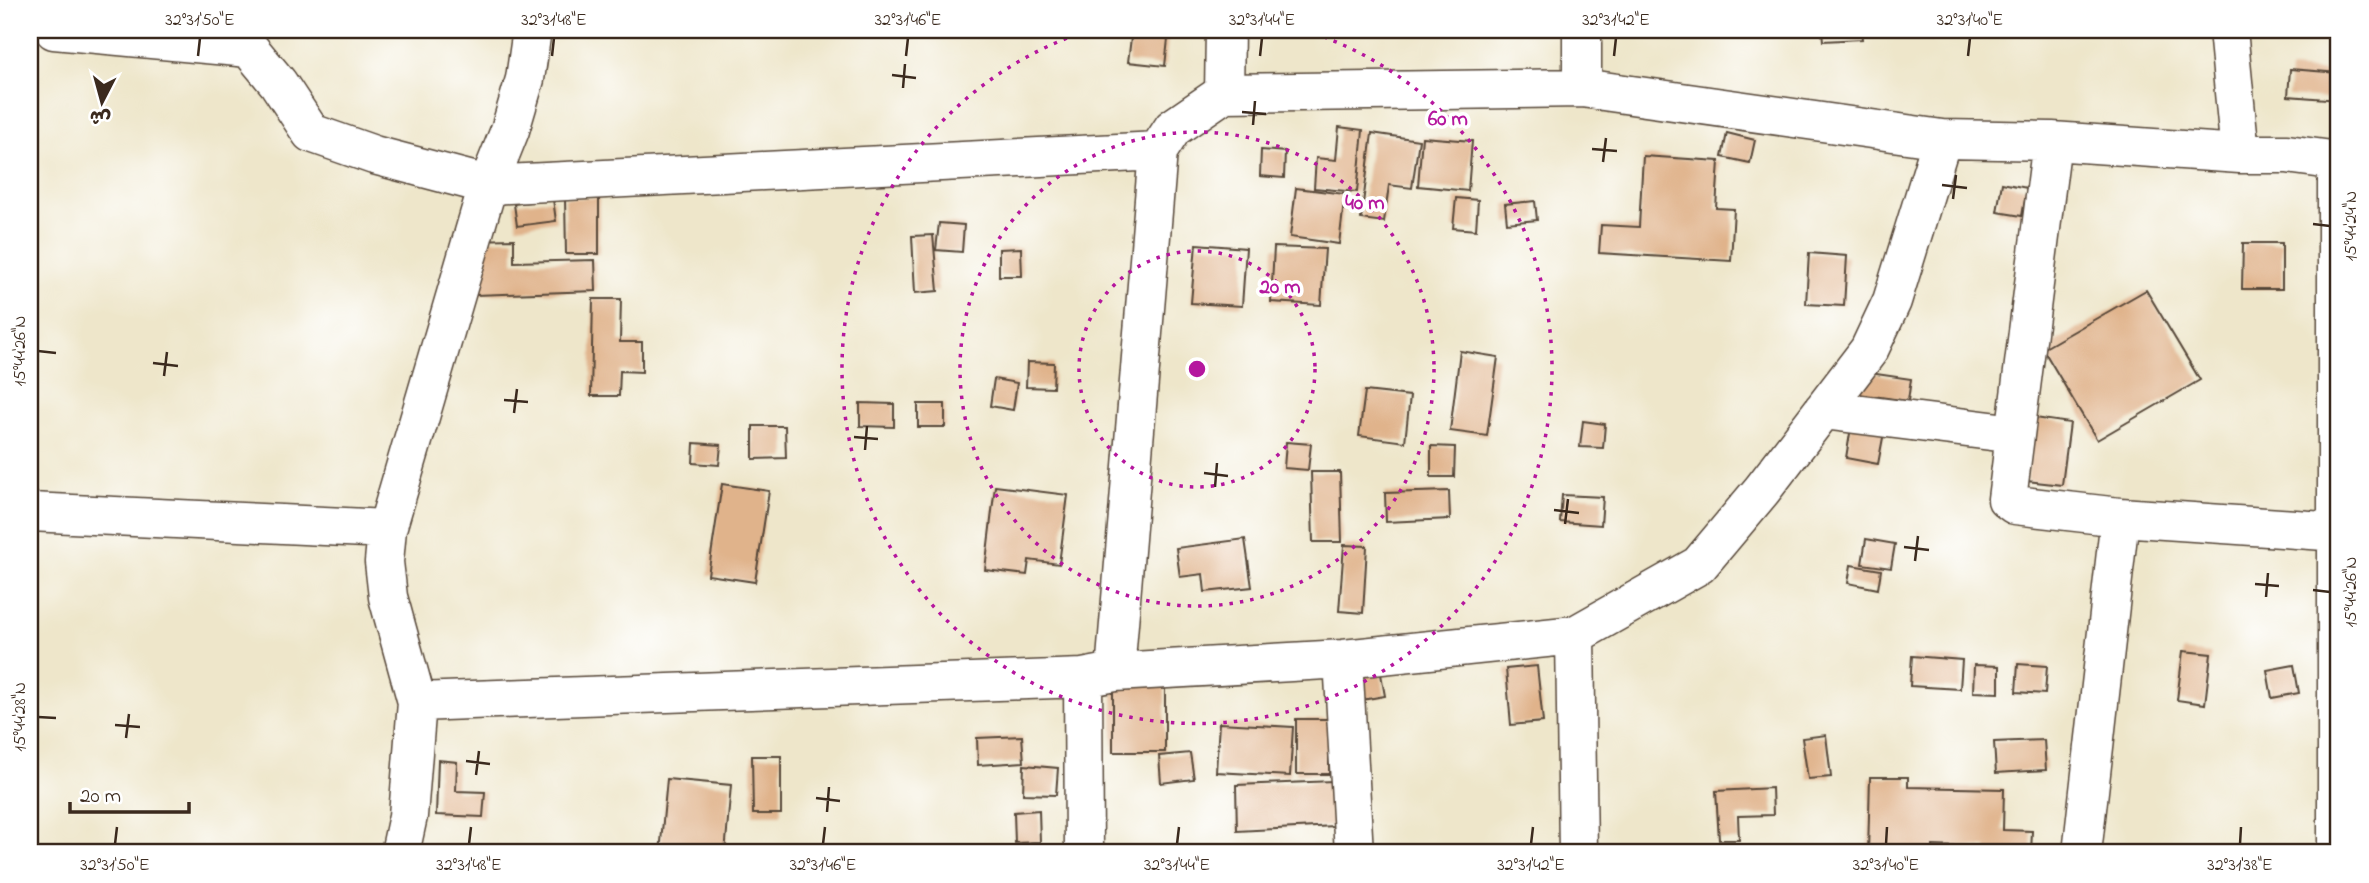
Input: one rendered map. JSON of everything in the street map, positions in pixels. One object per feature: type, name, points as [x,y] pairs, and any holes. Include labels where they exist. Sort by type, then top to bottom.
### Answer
[{"type":"street","points":[[54,30],[249,48],[278,83],[311,133],[374,155],[488,185],[1158,151]]},
{"type":"street","points":[[400,853],[408,816],[416,702],[388,597],[384,562],[387,529],[488,185],[510,130],[525,79],[532,30]]},
{"type":"street","points":[[1224,93],[1225,30]]},
{"type":"street","points":[[1582,30],[1582,88]]},
{"type":"street","points":[[2228,30],[2240,154]]},
{"type":"street","points":[[1084,853],[1099,675],[1158,151],[1173,128],[1224,93],[1582,88],[1942,139],[2052,141],[2240,154],[2287,154],[2338,161],[2337,853]]},
{"type":"street","points":[[416,702],[1099,675],[1343,659],[1575,635],[1699,565],[1762,490],[1869,349],[1892,301],[1942,139]]},
{"type":"street","points":[[2052,141],[2007,499],[2015,505],[2120,517],[2338,532]]},
{"type":"street","points":[[1823,410],[2015,434]]},
{"type":"street","points":[[30,512],[387,529]]},
{"type":"street","points":[[2082,853],[2120,517]]},
{"type":"street","points":[[1575,635],[1578,853]]},
{"type":"street","points":[[1343,659],[1354,853]]},
{"type":"building","points":[[1132,30],[1169,30],[1165,66],[1128,62]]},
{"type":"building","points":[[1698,30],[1725,30],[1724,37],[1698,35]]},
{"type":"building","points":[[1822,30],[1861,30],[1862,39],[1823,41]]},
{"type":"building","points":[[1948,30],[1948,34],[1918,32]]},
{"type":"building","points":[[2290,69],[2339,73],[2339,100],[2288,96]]},
{"type":"building","points":[[1339,127],[1363,130],[1357,192],[1314,188],[1316,158],[1336,160]]},
{"type":"building","points":[[1372,133],[1419,140],[1412,188],[1389,185],[1384,222],[1361,219]]},
{"type":"building","points":[[1727,133],[1755,140],[1750,163],[1722,157]]},
{"type":"building","points":[[1422,137],[1472,141],[1468,191],[1418,186]]},
{"type":"building","points":[[1261,150],[1285,152],[1284,178],[1260,176]]},
{"type":"building","points":[[1643,156],[1719,161],[1716,208],[1734,209],[1731,261],[1599,253],[1601,225],[1639,227]]},
{"type":"building","points":[[2002,183],[2027,188],[2022,216],[1997,212]]},
{"type":"building","points":[[1296,188],[1345,194],[1339,244],[1290,237]]},
{"type":"building","points":[[565,198],[599,198],[599,254],[566,254]]},
{"type":"building","points":[[1456,198],[1478,200],[1476,230],[1453,228]]},
{"type":"building","points":[[553,199],[556,221],[517,226],[514,204]]},
{"type":"building","points":[[1535,201],[1537,220],[1507,223],[1505,204]]},
{"type":"building","points":[[939,223],[964,225],[962,252],[936,250]]},
{"type":"building","points":[[933,235],[938,291],[915,293],[912,236]]},
{"type":"building","points":[[514,239],[514,262],[595,260],[596,291],[475,295],[473,240]]},
{"type":"building","points":[[2243,243],[2282,243],[2282,289],[2242,289]]},
{"type":"building","points":[[1196,244],[1246,248],[1242,306],[1191,303]]},
{"type":"building","points":[[1274,247],[1325,249],[1321,305],[1271,302]]},
{"type":"building","points":[[1021,248],[1022,276],[999,276],[999,249]]},
{"type":"building","points":[[1809,253],[1847,256],[1844,306],[1806,304]]},
{"type":"building","points":[[2146,290],[2200,380],[2097,440],[2043,349]]},
{"type":"building","points":[[593,299],[621,299],[620,342],[642,342],[642,372],[620,371],[619,396],[591,396]]},
{"type":"building","points":[[1460,351],[1498,357],[1487,436],[1450,431]]},
{"type":"building","points":[[1027,362],[1054,363],[1053,388],[1026,387]]},
{"type":"building","points":[[1849,370],[1911,379],[1908,401],[1845,392]]},
{"type":"building","points":[[994,379],[1017,383],[1013,410],[990,406]]},
{"type":"building","points":[[1365,391],[1410,396],[1405,442],[1359,436]]},
{"type":"building","points":[[860,403],[894,404],[894,427],[860,426]]},
{"type":"building","points":[[918,404],[945,404],[945,427],[918,427]]},
{"type":"building","points":[[2035,418],[2070,423],[2062,485],[2027,481]]},
{"type":"building","points":[[1583,421],[1605,424],[1603,448],[1580,447]]},
{"type":"building","points":[[1852,421],[1885,427],[1878,464],[1846,458]]},
{"type":"building","points":[[753,426],[785,426],[786,458],[753,459]]},
{"type":"building","points":[[1286,442],[1311,444],[1308,470],[1284,468]]},
{"type":"building","points":[[694,443],[721,445],[719,465],[693,463]]},
{"type":"building","points":[[1431,446],[1455,447],[1454,477],[1431,477]]},
{"type":"building","points":[[1311,472],[1340,472],[1342,542],[1313,542]]},
{"type":"building","points":[[722,484],[769,491],[755,582],[708,575]]},
{"type":"building","points":[[995,486],[1068,495],[1059,564],[1029,560],[1027,575],[985,570]]},
{"type":"building","points":[[1449,491],[1450,519],[1386,522],[1385,493]]},
{"type":"building","points":[[1562,495],[1603,497],[1601,525],[1560,522]]},
{"type":"building","points":[[1245,539],[1252,587],[1205,592],[1203,574],[1180,577],[1176,548]]},
{"type":"building","points":[[1866,539],[1895,544],[1891,568],[1862,564]]},
{"type":"building","points":[[1344,545],[1367,546],[1363,613],[1339,611]]},
{"type":"building","points":[[1851,565],[1881,570],[1878,589],[1848,583]]},
{"type":"building","points":[[2183,651],[2211,654],[2205,704],[2177,700]]},
{"type":"building","points":[[1377,652],[1385,696],[1350,702],[1341,659]]},
{"type":"building","points":[[1912,656],[1962,660],[1960,689],[1910,686]]},
{"type":"building","points":[[2018,664],[2047,666],[2045,694],[2016,692]]},
{"type":"building","points":[[1974,665],[1999,666],[1999,693],[1973,692]]},
{"type":"building","points":[[2294,665],[2299,693],[2272,698],[2267,670]]},
{"type":"building","points":[[1537,666],[1543,722],[1511,725],[1506,669]]},
{"type":"building","points":[[1113,682],[1165,682],[1165,752],[1113,752]]},
{"type":"building","points":[[1296,719],[1329,719],[1329,774],[1296,774]]},
{"type":"building","points":[[1219,723],[1293,727],[1290,776],[1216,772]]},
{"type":"building","points":[[1826,735],[1831,777],[1808,779],[1802,738]]},
{"type":"building","points":[[1022,736],[1024,762],[978,765],[977,738]]},
{"type":"building","points":[[2044,740],[2046,770],[1996,773],[1994,742]]},
{"type":"building","points":[[1190,753],[1194,779],[1161,783],[1159,756]]},
{"type":"building","points":[[752,756],[781,756],[781,814],[753,814]]},
{"type":"building","points":[[438,760],[457,762],[456,791],[485,792],[483,817],[436,815]]},
{"type":"building","points":[[1024,765],[1058,768],[1056,795],[1023,794]]},
{"type":"building","points":[[1870,777],[1908,777],[1908,787],[2004,789],[2003,830],[2032,831],[2031,853],[1987,853],[1987,848],[1933,846],[1933,853],[1868,853]]},
{"type":"building","points":[[667,779],[731,785],[725,853],[660,853]]},
{"type":"building","points":[[1333,781],[1335,826],[1237,831],[1236,785]]},
{"type":"building","points":[[1772,788],[1773,815],[1738,816],[1739,840],[1719,840],[1716,791]]},
{"type":"building","points":[[1039,810],[1040,842],[1015,843],[1014,812]]}]
